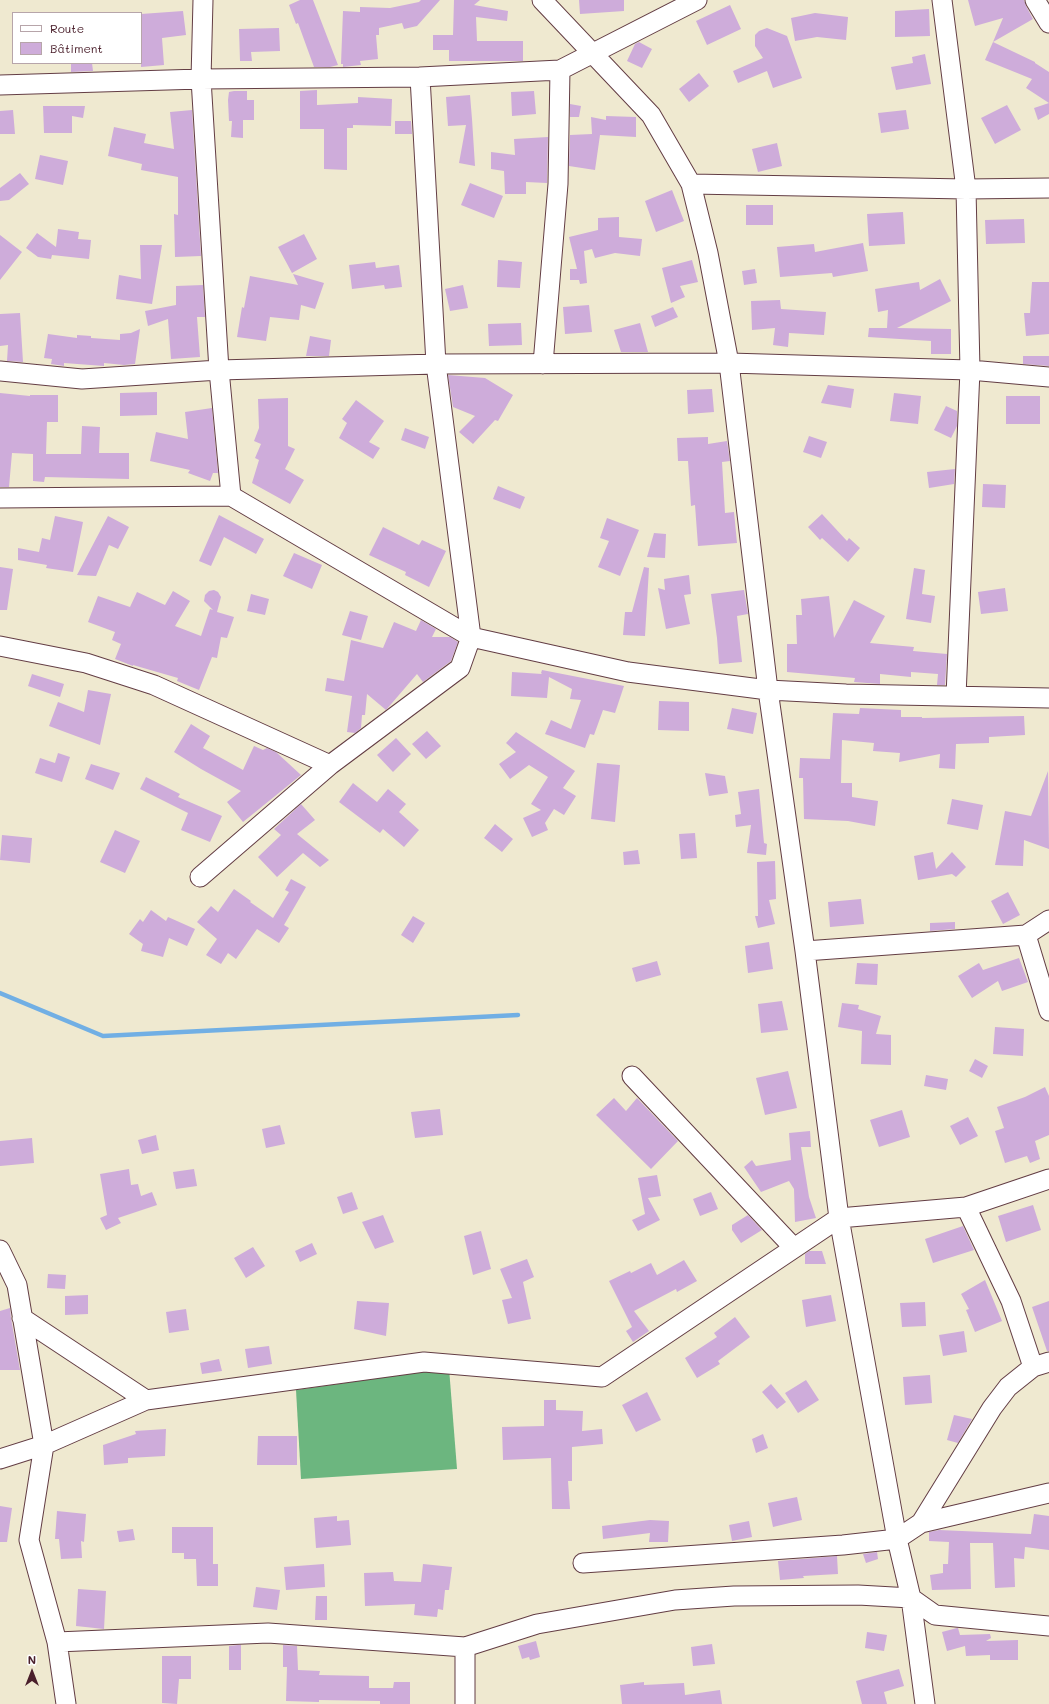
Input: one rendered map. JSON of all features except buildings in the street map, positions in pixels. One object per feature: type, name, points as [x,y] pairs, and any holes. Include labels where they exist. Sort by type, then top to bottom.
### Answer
[{"type":"street","points":[[204,0],[201,79],[219,370],[231,496]]},
{"type":"street","points":[[542,0],[651,115],[690,184],[708,253],[729,363],[768,690],[805,951],[839,1218],[897,1539],[911,1598],[925,1704]]},
{"type":"street","points":[[0,85],[201,79],[420,77],[560,70],[696,0]]},
{"type":"street","points":[[942,0],[966,188],[970,370],[956,696]]},
{"type":"street","points":[[1035,0],[1049,23]]},
{"type":"street","points":[[543,364],[558,184],[560,70]]},
{"type":"street","points":[[200,877],[330,765],[460,668],[471,637],[436,364],[420,77]]},
{"type":"street","points":[[690,184],[1049,188]]},
{"type":"street","points":[[0,371],[82,379],[219,370],[436,364],[729,363],[970,370],[1049,377]]},
{"type":"street","points":[[0,498],[231,496],[471,637],[628,672],[768,690],[1049,698]]},
{"type":"street","points":[[0,646],[86,663],[154,685],[330,765]]},
{"type":"street","points":[[805,951],[1026,935],[1049,920]]},
{"type":"street","points":[[1026,935],[1049,1011]]},
{"type":"street","points":[[632,1076],[794,1248]]},
{"type":"street","points":[[0,1459],[44,1445],[146,1400],[424,1362],[602,1377],[839,1218],[966,1207],[1049,1179]]},
{"type":"street","points":[[922,1523],[992,1408],[1008,1387],[1041,1364],[966,1207]]},
{"type":"street","points":[[0,1250],[17,1285],[44,1445],[29,1540],[58,1642],[66,1704]]},
{"type":"street","points":[[22,1318],[146,1400]]},
{"type":"street","points":[[583,1563],[843,1545],[897,1539],[922,1523],[1049,1493]]},
{"type":"street","points":[[58,1642],[268,1633],[465,1647],[537,1624],[675,1600],[734,1596],[858,1595],[911,1598],[935,1615],[1049,1626]]},
{"type":"street","points":[[465,1647],[465,1704]]},
{"type":"green space","points":[[449,1368],[457,1469],[301,1479],[296,1390]]},
{"type":"waterway","points":[[0,993],[103,1036],[518,1015]]}]
